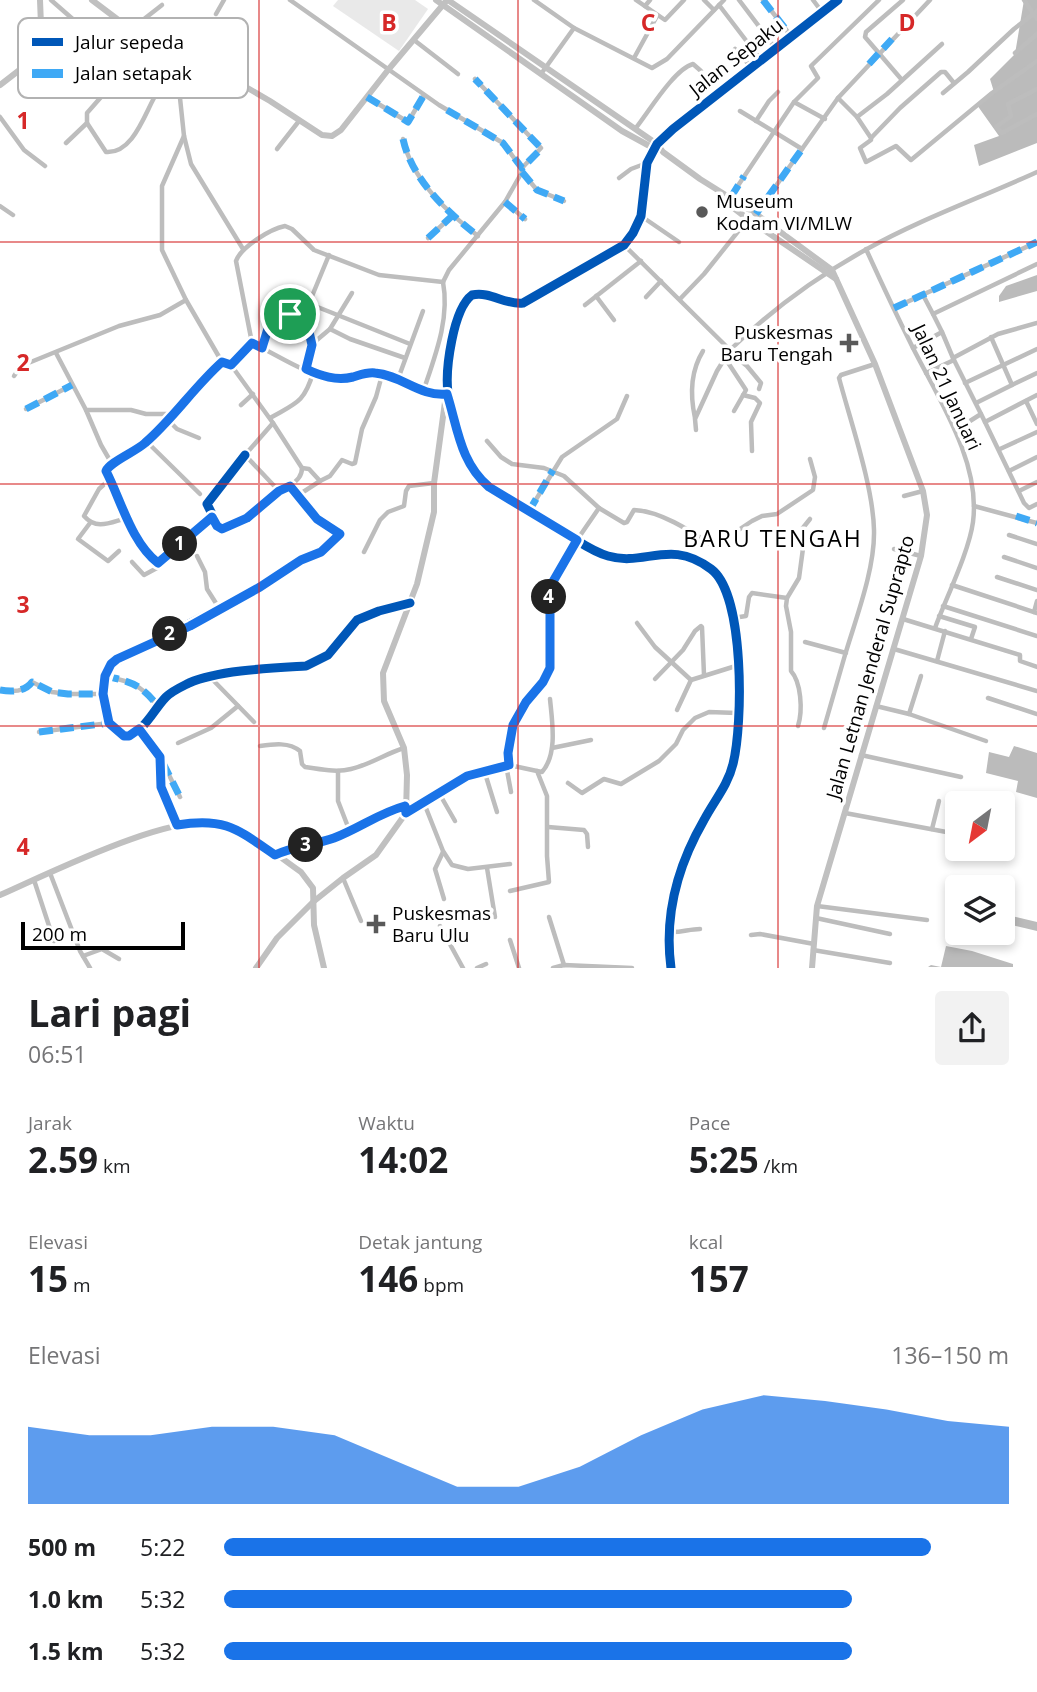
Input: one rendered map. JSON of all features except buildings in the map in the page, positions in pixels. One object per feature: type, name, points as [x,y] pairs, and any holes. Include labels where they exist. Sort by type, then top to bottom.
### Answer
[{"type":"main road","points":[[40,0],[40,18]]},
{"type":"main road","points":[[92,0],[114,18]]},
{"type":"main road","name":"Jalan Letnan Jenderal Suprapto","points":[[436,0],[446,2],[544,71],[635,130],[727,198],[756,214],[829,272],[837,280],[875,364],[923,491],[928,515],[921,556],[817,906],[812,968]]},
{"type":"main road","points":[[248,88],[322,135],[332,136],[341,130],[446,2]]},
{"type":"main road","points":[[0,85],[18,71]]},
{"type":"main road","name":"Jalan Letnan Jenderal Suprapto","points":[[544,71],[622,131],[656,146]]},
{"type":"main road","points":[[256,968],[277,938],[313,902],[376,855],[406,809],[407,775],[404,748],[384,701],[383,673],[420,574],[434,512],[435,483],[456,321],[466,300],[480,293],[511,303],[523,303],[624,245],[641,216],[647,163],[656,146]]},
{"type":"main road","name":"Jalan Letnan Jenderal Suprapto","points":[[727,198],[748,219],[829,272]]},
{"type":"main road","points":[[0,895],[70,862],[177,825],[204,821],[223,824],[239,830],[308,880],[313,888],[314,925],[324,968]]},
{"type":"street","points":[[51,0],[72,18]]},
{"type":"street","points":[[216,14],[224,0]]},
{"type":"street","points":[[290,0],[424,95],[503,143],[537,190],[564,201]]},
{"type":"street","points":[[636,0],[665,20],[684,0]]},
{"type":"street","points":[[645,6],[650,0]]},
{"type":"street","points":[[704,0],[717,7],[761,60]]},
{"type":"street","points":[[537,1],[575,28],[652,68],[667,59],[724,0]]},
{"type":"street","points":[[740,0],[776,48]]},
{"type":"street","points":[[763,0],[791,36]]},
{"type":"street","points":[[813,0],[822,12]]},
{"type":"street","name":"Jalan Sepaku","points":[[656,146],[673,129],[838,0]]},
{"type":"street","points":[[727,198],[794,102],[818,78],[811,66],[879,0]]},
{"type":"street","points":[[902,80],[867,40],[866,32],[903,0]]},
{"type":"street","points":[[756,214],[838,98],[930,0]]},
{"type":"street","points":[[1024,0],[1037,19]]},
{"type":"street","points":[[145,18],[162,5]]},
{"type":"street","points":[[943,93],[1035,13]]},
{"type":"street","points":[[634,58],[657,16]]},
{"type":"street","points":[[544,71],[575,28]]},
{"type":"street","points":[[1015,53],[1037,34]]},
{"type":"street","points":[[413,39],[458,74]]},
{"type":"street","points":[[857,117],[942,44]]},
{"type":"street","points":[[736,49],[752,68]]},
{"type":"street","points":[[954,83],[942,71],[900,108],[871,140],[859,149],[866,162],[895,146],[912,160],[992,93],[1037,61]]},
{"type":"street","points":[[635,130],[674,78],[687,66],[693,64],[701,71]]},
{"type":"street","points":[[423,392],[439,343],[446,299],[443,282],[449,270],[505,202],[522,170],[541,148],[475,79]]},
{"type":"street","points":[[1037,89],[1008,104],[1011,116],[996,127],[1002,133],[1037,114]]},
{"type":"street","points":[[756,121],[778,92]]},
{"type":"street","points":[[367,97],[409,125],[424,95]]},
{"type":"street","points":[[100,98],[87,113],[87,122],[106,152],[118,150],[129,142],[154,98]]},
{"type":"street","points":[[180,98],[184,136],[193,168],[243,249]]},
{"type":"street","points":[[838,98],[857,117],[871,138]]},
{"type":"street","points":[[794,102],[825,119]]},
{"type":"street","points":[[740,111],[802,149]]},
{"type":"street","points":[[0,117],[24,150],[45,166]]},
{"type":"street","points":[[277,149],[299,121]]},
{"type":"street","points":[[66,143],[87,122]]},
{"type":"street","points":[[184,136],[165,177],[162,192],[162,250],[186,300],[222,362],[231,365],[253,394],[272,421],[302,468],[302,473],[290,486],[279,491],[247,518],[222,529],[217,526],[207,508],[208,501],[272,421],[300,400],[308,390],[313,373]]},
{"type":"street","points":[[403,139],[423,180],[442,206],[478,236]]},
{"type":"street","points":[[620,178],[631,169],[647,163]]},
{"type":"street","points":[[695,419],[729,351],[763,318],[866,249],[1037,173]]},
{"type":"street","points":[[505,202],[525,219]]},
{"type":"street","points":[[0,206],[13,215]]},
{"type":"street","points":[[428,238],[452,216]]},
{"type":"street","points":[[641,216],[679,242]]},
{"type":"street","points":[[680,299],[748,219]]},
{"type":"street","points":[[252,343],[236,261],[243,249],[271,231],[285,226],[292,229],[307,245],[379,275],[443,282]]},
{"type":"street","points":[[894,309],[1037,242]]},
{"type":"street","points":[[624,245],[747,366],[761,383],[759,389]]},
{"type":"street","name":"Jalan 21 Januari","points":[[866,249],[966,460],[974,506],[971,530],[935,628]]},
{"type":"street","points":[[329,255],[310,301],[313,306],[410,344]]},
{"type":"street","points":[[584,304],[641,261]]},
{"type":"street","points":[[933,314],[1037,264]]},
{"type":"street","points":[[646,297],[661,281]]},
{"type":"street","points":[[312,345],[330,329],[352,293]]},
{"type":"street","points":[[923,295],[1027,507],[1037,504]]},
{"type":"street","points":[[596,296],[614,320]]},
{"type":"street","points":[[262,348],[278,297]]},
{"type":"street","points":[[14,376],[21,366],[119,326],[160,315],[186,300]]},
{"type":"street","points":[[275,306],[306,321],[312,345],[306,369]]},
{"type":"street","points":[[398,379],[423,311]]},
{"type":"street","points":[[926,373],[991,337],[1037,323]]},
{"type":"street","points":[[330,329],[350,339],[405,358]]},
{"type":"street","points":[[913,348],[942,332]]},
{"type":"street","points":[[991,337],[1012,385]]},
{"type":"street","points":[[252,343],[313,373],[334,379],[367,373],[382,374],[423,392],[447,394],[467,461],[471,469],[489,487],[600,554],[613,558],[667,553],[682,555],[716,573],[737,629],[739,665],[733,763],[717,801],[704,819],[688,851],[673,901],[669,932],[671,968]]},
{"type":"street","points":[[231,365],[252,343]]},
{"type":"street","points":[[965,383],[1037,349]]},
{"type":"street","points":[[696,430],[692,387],[694,368],[703,351]]},
{"type":"street","points":[[56,353],[113,464]]},
{"type":"street","points":[[726,358],[745,386],[743,396],[734,411]]},
{"type":"street","points":[[158,563],[140,542],[106,469],[147,442],[200,382],[222,362]]},
{"type":"street","points":[[824,728],[859,616],[874,546],[874,527],[866,482],[839,379],[841,375],[875,364]]},
{"type":"street","points":[[975,403],[1037,373]]},
{"type":"street","points":[[297,496],[330,476],[342,460],[352,464],[357,461],[362,429],[376,397],[382,374]]},
{"type":"street","points":[[26,409],[72,385]]},
{"type":"street","points":[[241,405],[253,394]]},
{"type":"street","points":[[985,422],[1037,395]]},
{"type":"street","points":[[529,511],[553,470],[567,453],[617,419],[627,396]]},
{"type":"street","points":[[743,396],[755,398],[760,402],[751,422],[752,451]]},
{"type":"street","points":[[1026,401],[1037,424]]},
{"type":"street","points":[[86,410],[131,410],[169,416]]},
{"type":"street","points":[[970,421],[981,414]]},
{"type":"street","points":[[169,416],[177,429],[199,438]]},
{"type":"street","points":[[999,449],[1037,432]]},
{"type":"street","points":[[488,441],[501,457],[512,464],[553,470],[572,482],[599,508],[624,523],[634,510],[640,510],[670,521],[716,545],[762,516],[777,514],[808,495],[816,477],[810,459]]},
{"type":"street","points":[[147,442],[200,494]]},
{"type":"street","points":[[245,455],[279,491]]},
{"type":"street","points":[[1009,471],[1037,457]]},
{"type":"street","points":[[302,468],[311,470],[320,481]]},
{"type":"street","points":[[110,479],[99,489],[84,515],[90,523],[98,526],[127,517]]},
{"type":"street","points":[[1019,491],[1037,482]]},
{"type":"street","points":[[364,552],[380,520],[388,512],[404,506],[409,486],[435,483]]},
{"type":"street","points":[[290,486],[317,519],[340,534],[321,552],[301,560],[260,587],[190,626],[117,659],[105,676],[103,694],[109,723],[120,734],[129,736],[139,729],[169,694],[189,683],[209,677],[306,666],[328,655],[357,620],[410,603]]},
{"type":"street","points":[[904,496],[923,491]]},
{"type":"street","points":[[974,506],[1037,523]]},
{"type":"street","points":[[511,792],[508,753],[513,725],[550,668],[551,585],[599,508]]},
{"type":"street","points":[[132,562],[145,575],[157,568],[158,563],[212,517]]},
{"type":"street","points":[[798,726],[801,717],[800,697],[791,670],[791,632],[787,598],[799,578],[804,541],[802,529],[810,519]]},
{"type":"street","points":[[90,523],[78,538],[108,561],[119,551]]},
{"type":"street","points":[[1009,536],[1037,544]]},
{"type":"street","points":[[894,549],[921,556]]},
{"type":"street","points":[[197,556],[205,572],[206,587],[219,608]]},
{"type":"street","points":[[1004,557],[1037,568]]},
{"type":"street","points":[[997,578],[1037,590]]},
{"type":"street","points":[[952,585],[1035,612],[1037,601]]},
{"type":"street","points":[[733,618],[746,616],[752,593],[787,598]]},
{"type":"street","points":[[943,606],[1037,636]]},
{"type":"street","points":[[939,616],[975,627]]},
{"type":"street","points":[[971,639],[977,617]]},
{"type":"street","points":[[903,618],[1020,655],[1020,661],[1037,667]]},
{"type":"street","points":[[637,624],[671,664],[691,680]]},
{"type":"street","points":[[655,679],[702,626],[704,675]]},
{"type":"street","points":[[937,661],[945,631]]},
{"type":"street","points":[[805,642],[846,653]]},
{"type":"street","points":[[894,649],[1037,691]]},
{"type":"street","points":[[677,710],[691,680],[739,665]]},
{"type":"street","points":[[105,676],[137,684],[158,706]]},
{"type":"street","points":[[909,714],[921,676]]},
{"type":"street","points":[[209,677],[254,722]]},
{"type":"street","points":[[0,690],[22,690],[32,682],[52,692],[103,694]]},
{"type":"street","points":[[988,698],[1037,714]]},
{"type":"street","points":[[275,855],[290,848],[317,843],[350,832],[384,812],[424,803],[467,776],[484,770],[508,765],[542,772],[546,768],[552,748],[550,699]]},
{"type":"street","points":[[875,705],[986,741]]},
{"type":"street","points":[[178,743],[211,728],[238,706]]},
{"type":"street","points":[[568,783],[582,793],[604,779],[621,784],[659,761],[676,744],[683,730],[695,718],[709,712],[737,713]]},
{"type":"street","points":[[39,732],[109,723]]},
{"type":"street","points":[[139,729],[160,757],[180,797]]},
{"type":"street","points":[[552,748],[591,740]]},
{"type":"street","points":[[260,746],[280,743],[295,747],[300,751],[303,766],[338,771],[352,769],[404,748]]},
{"type":"street","points":[[861,755],[961,777]]},
{"type":"street","points":[[160,757],[161,787],[177,825]]},
{"type":"street","points":[[484,770],[497,812]]},
{"type":"street","points":[[338,771],[338,801],[350,832]]},
{"type":"street","points":[[510,891],[549,882],[547,796],[537,771]]},
{"type":"street","points":[[439,793],[455,821]]},
{"type":"street","points":[[932,829],[939,801]]},
{"type":"street","points":[[424,803],[443,851],[452,865],[458,868],[487,868],[510,864]]},
{"type":"street","points":[[845,813],[945,832]]},
{"type":"street","points":[[548,827],[584,830],[588,847]]},
{"type":"street","points":[[443,851],[435,869],[444,899]]},
{"type":"street","points":[[487,868],[495,917]]},
{"type":"street","points":[[50,872],[90,968]]},
{"type":"street","points":[[343,878],[361,921]]},
{"type":"street","points":[[34,880],[54,941]]},
{"type":"street","points":[[817,906],[927,920]]},
{"type":"street","points":[[549,917],[564,965]]},
{"type":"street","points":[[815,918],[890,934]]},
{"type":"street","points":[[440,926],[463,968]]},
{"type":"street","points":[[669,932],[682,933],[700,929]]},
{"type":"street","points":[[751,935],[760,934],[890,962]]},
{"type":"street","points":[[510,940],[519,968]]},
{"type":"street","points":[[83,956],[102,949],[119,959]]},
{"type":"street","points":[[477,968],[486,964]]},
{"type":"street","points":[[553,968],[564,965],[632,968]]},
{"type":"shaded area","points":[[338,0],[415,0],[428,9],[399,51],[333,6]]},
{"type":"shaded area","points":[[1024,0],[1037,0],[1037,143],[979,166],[974,145],[999,136],[977,105],[994,92],[990,79],[1015,54]]},
{"type":"shaded area","points":[[1037,275],[1037,291],[999,302],[999,296],[1006,286]]},
{"type":"shaded area","points":[[1014,746],[1037,753],[1037,798],[1016,792],[1018,781],[986,773],[989,752],[1009,757]]},
{"type":"shaded area","points":[[1015,917],[1037,922],[1037,931],[1015,926]]},
{"type":"shaded area","points":[[946,946],[1013,964],[1013,967],[941,967]]},
{"type":"marked path","points":[[763,0],[791,36]]},
{"type":"marked path","points":[[869,64],[892,39]]},
{"type":"marked path","points":[[447,110],[503,143],[522,168],[540,150],[475,79]]},
{"type":"marked path","points":[[367,97],[408,122],[424,95]]},
{"type":"marked path","points":[[403,139],[414,168],[432,194],[478,236]]},
{"type":"marked path","points":[[756,214],[802,149]]},
{"type":"marked path","points":[[522,172],[537,190],[564,201]]},
{"type":"marked path","points":[[731,197],[744,176]]},
{"type":"marked path","points":[[505,202],[525,219]]},
{"type":"marked path","points":[[428,238],[452,216]]},
{"type":"marked path","points":[[894,308],[1037,242]]},
{"type":"marked path","points":[[26,409],[72,385]]},
{"type":"marked path","points":[[529,511],[553,470]]},
{"type":"marked path","points":[[1016,516],[1037,523]]},
{"type":"marked path","points":[[105,676],[135,685],[158,706]]},
{"type":"marked path","points":[[0,690],[22,689],[32,682],[52,692],[103,694]]},
{"type":"marked path","points":[[39,732],[109,723]]},
{"type":"marked path","points":[[139,729],[160,757],[161,787],[177,825]]},
{"type":"marked path","points":[[163,763],[180,797]]},
{"type":"cycle path","points":[[671,968],[670,929],[680,873],[695,837],[728,779],[733,764],[739,721],[739,692],[736,631],[730,605],[722,583],[711,569],[696,560],[670,554],[634,558],[602,554],[489,487],[471,470],[459,438],[448,393],[449,356],[455,326],[465,302],[472,295],[523,303],[624,245],[641,216],[647,163],[657,144],[838,0]]},
{"type":"cycle path","points":[[245,455],[207,504],[219,528],[247,518],[279,491],[290,486],[317,519],[340,534],[321,552],[301,560],[260,587],[112,664],[105,683],[104,704],[106,714],[116,731],[124,736],[137,731],[168,695],[189,683],[246,670],[306,666],[328,655],[357,620],[410,603]]},
{"type":"place","name":"Museum Kodam VI/MLW","points":[[702,212]]},
{"type":"place","name":"Puskesmas Baru Tengah","points":[[849,343]]},
{"type":"place","name":"Puskesmas Baru Ulu","points":[[376,924]]},
{"type":"district","name":"BARU TENGAH","points":[[773,538]]},
{"type":"route","points":[[275,306],[290,314],[307,323],[312,345],[306,369],[313,373],[334,379],[375,373],[398,379],[423,392],[447,394],[467,461],[477,477],[577,540],[551,585],[548,639],[550,668],[513,725],[508,753],[509,765],[467,776],[406,813],[405,806],[384,812],[350,832],[317,843],[290,848],[275,855],[239,830],[223,824],[204,821],[177,825],[161,787],[160,757],[139,729],[129,736],[124,736],[109,723],[103,694],[105,676],[117,659],[190,626],[260,587],[301,560],[321,552],[340,534],[317,519],[290,486],[279,491],[247,518],[222,529],[212,517],[158,563],[140,542],[106,469],[147,442],[200,382],[222,362],[231,365],[252,343],[262,348],[275,306]]}]
